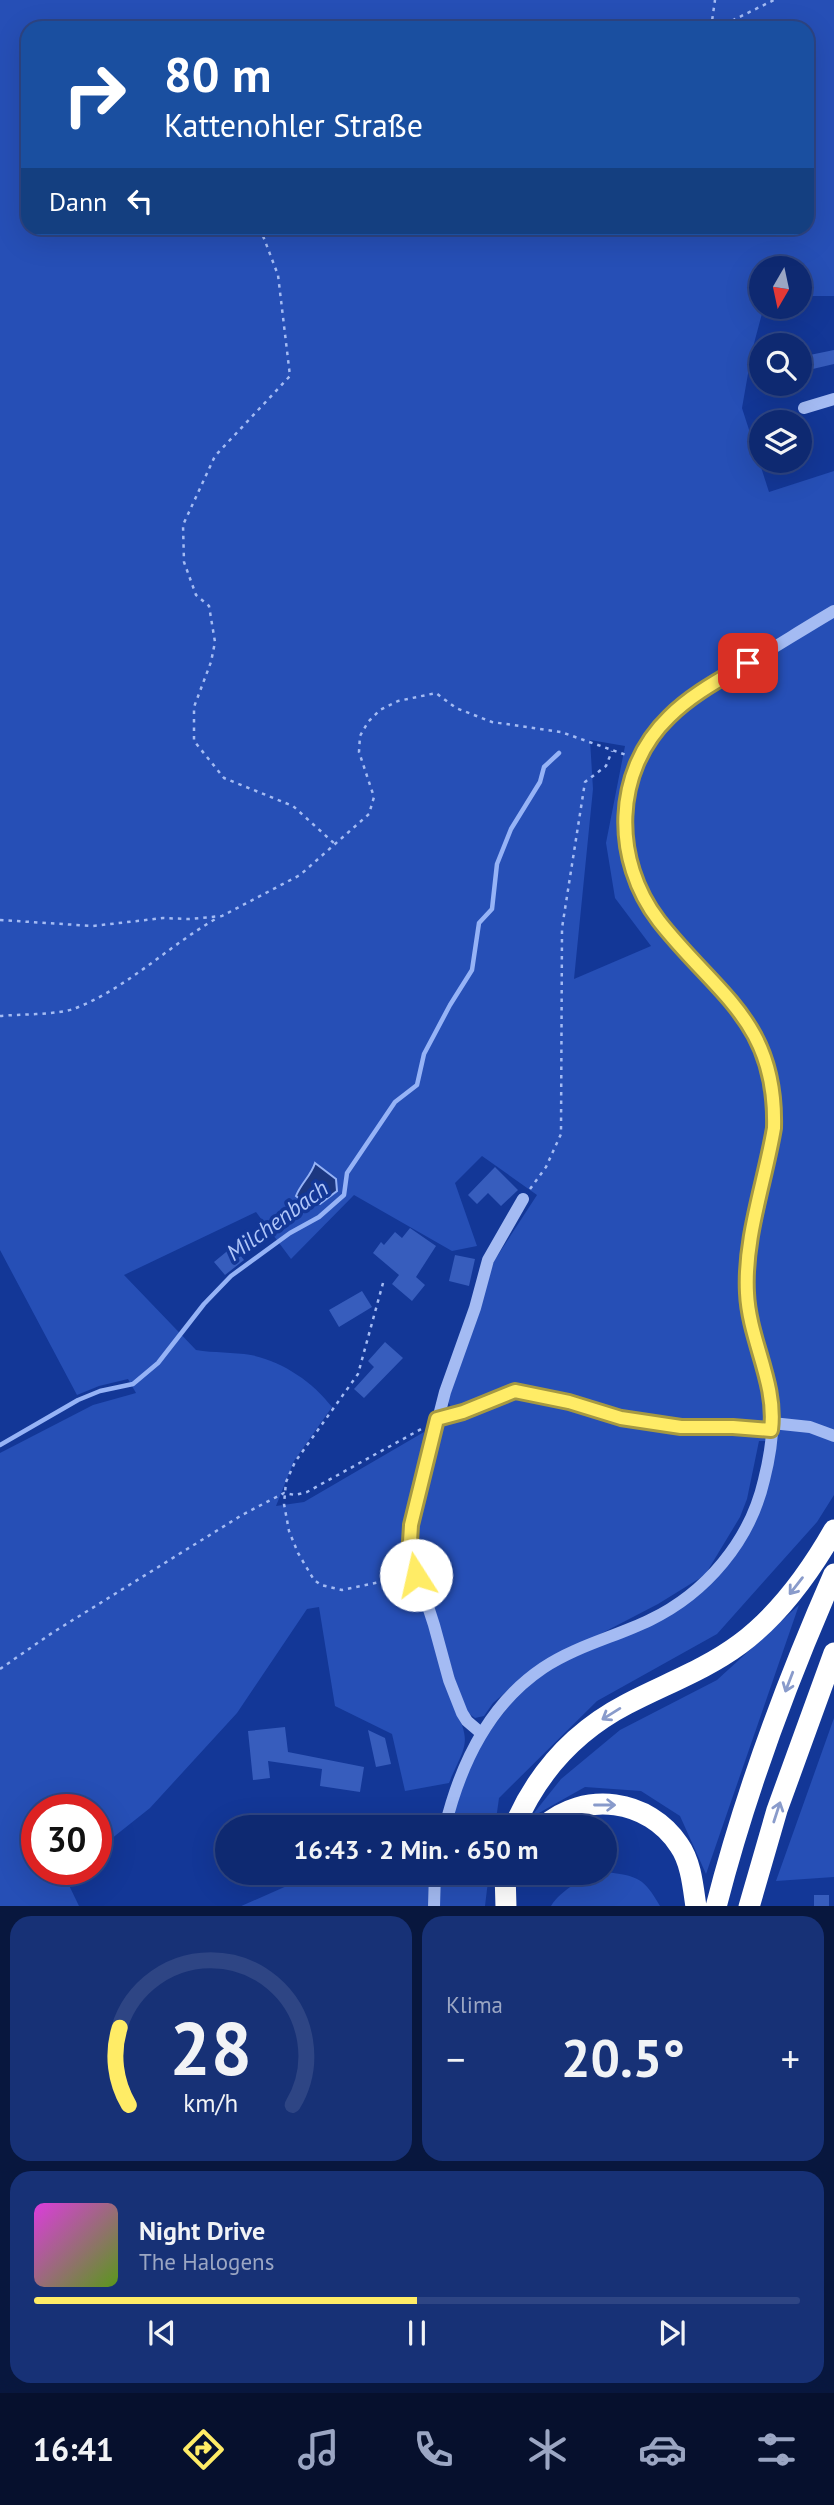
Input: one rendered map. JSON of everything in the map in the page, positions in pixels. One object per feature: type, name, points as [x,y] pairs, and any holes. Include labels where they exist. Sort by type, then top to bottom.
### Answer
[{"type":"highway","points":[[519,1815],[540,1779],[558,1755],[576,1738],[626,1705],[691,1674],[739,1645],[763,1625],[795,1588],[834,1530]]},
{"type":"highway","points":[[716,1906],[747,1801],[778,1712],[834,1574]]},
{"type":"highway","points":[[749,1906],[777,1810],[834,1653]]},
{"type":"highway","points":[[560,1815],[582,1806],[602,1803],[623,1805],[644,1812],[663,1825],[680,1846],[689,1866],[696,1906]]},
{"type":"highway","points":[[505,1885],[506,1903]]},
{"type":"highway","points":[[506,1903],[511,1885]]},
{"type":"street","points":[[804,408],[834,399]]},
{"type":"street","points":[[448,1815],[459,1782],[481,1733],[515,1692],[544,1667],[649,1620],[688,1596],[706,1581],[736,1545],[750,1521],[765,1478],[772,1427],[771,1400],[747,1294],[751,1244],[774,1128],[769,1076],[762,1050],[747,1022],[724,991],[659,921],[644,896],[628,855],[625,810],[631,779],[639,759],[669,716],[706,688],[834,611]]},
{"type":"street","points":[[481,1733],[467,1721],[457,1704],[412,1557],[411,1525],[437,1419],[475,1308],[488,1260],[523,1199]]},
{"type":"street","points":[[437,1419],[463,1412],[515,1391],[645,1422],[681,1427],[810,1427],[834,1436]]},
{"type":"street","points":[[434,1906],[435,1885]]},
{"type":"path","points":[[712,21],[715,0]]},
{"type":"path","points":[[731,21],[774,0]]},
{"type":"path","points":[[263,235],[278,275],[290,376],[215,456],[183,525],[184,562],[196,596],[209,606],[215,642],[211,662],[194,707],[194,741],[224,778],[293,806],[336,845]]},
{"type":"path","points":[[0,1016],[74,1010],[124,984],[166,951],[222,916],[300,875],[369,814],[374,797],[359,752],[360,736],[368,722],[380,710],[398,701],[436,693],[456,708],[492,722],[561,732],[612,751],[606,766],[585,782],[562,928],[561,1134],[545,1167],[523,1199]]},
{"type":"path","points":[[0,920],[93,926],[163,918],[222,916]]},
{"type":"path","points":[[383,1283],[358,1374],[295,1462],[286,1482],[286,1518],[298,1553],[314,1580],[321,1585],[342,1590],[397,1580],[420,1582]]},
{"type":"path","points":[[0,1669],[52,1633],[242,1515],[284,1493],[295,1495],[307,1492],[437,1419]]},
{"type":"shaded area","points":[[0,0],[834,0],[834,296],[812,296],[812,256],[749,256],[749,319],[761,319],[757,333],[749,333],[749,368],[742,408],[749,430],[749,473],[763,473],[769,492],[834,471],[834,1495],[817,1522],[717,1634],[597,1701],[499,1798],[497,1815],[448,1815],[469,1758],[531,1677],[688,1596],[750,1521],[770,1441],[759,1441],[747,1499],[740,1517],[705,1575],[658,1604],[533,1669],[493,1703],[484,1716],[475,1718],[464,1710],[414,1541],[437,1420],[515,1389],[461,1409],[451,1408],[446,1396],[494,1261],[537,1195],[482,1156],[455,1183],[477,1246],[452,1251],[354,1195],[291,1259],[256,1212],[124,1275],[196,1350],[251,1355],[274,1362],[306,1381],[332,1407],[294,1461],[276,1506],[304,1502],[424,1432],[423,1458],[407,1524],[453,1705],[463,1728],[463,1752],[449,1783],[405,1791],[392,1734],[335,1706],[319,1607],[307,1609],[237,1713],[150,1808],[112,1838],[112,1794],[21,1794],[21,1885],[69,1885],[79,1906],[0,1906],[0,1453],[93,1405],[136,1393],[128,1379],[77,1395],[0,1250]],"holes":[[[590,740],[625,746],[606,843],[615,898],[651,946],[574,979],[593,789]]]},
{"type":"shaded area","points":[[315,1163],[336,1179],[337,1191],[320,1204],[302,1201],[296,1196]]},
{"type":"shaded area","points":[[799,1605],[706,1874],[680,1816],[641,1791],[585,1787],[532,1815],[561,1779],[620,1730],[717,1680]]},
{"type":"shaded area","points":[[834,1718],[834,1877],[776,1881]]},
{"type":"shaded area","points":[[617,1874],[639,1880],[649,1889],[660,1906],[551,1906],[574,1885],[617,1885]]},
{"type":"shaded area","points":[[289,1885],[488,1885],[485,1906],[241,1906]]},
{"type":"building","points":[[834,350],[834,364],[812,369],[812,355]]},
{"type":"building","points":[[495,1167],[518,1190],[501,1206],[488,1193],[477,1204],[468,1195]]},
{"type":"building","points":[[410,1228],[436,1246],[416,1277],[425,1285],[412,1301],[392,1284],[399,1275],[373,1253],[381,1242],[384,1245],[395,1232],[402,1238]]},
{"type":"building","points":[[248,1230],[257,1243],[241,1256],[244,1260],[225,1275],[214,1262]]},
{"type":"building","points":[[455,1255],[475,1259],[469,1286],[449,1281]]},
{"type":"building","points":[[362,1291],[372,1307],[339,1327],[329,1310]]},
{"type":"building","points":[[385,1342],[403,1358],[364,1398],[354,1389],[374,1367],[368,1361]]},
{"type":"building","points":[[285,1727],[288,1752],[364,1767],[360,1792],[320,1786],[322,1769],[268,1761],[270,1778],[253,1780],[248,1731]]},
{"type":"building","points":[[368,1730],[385,1738],[391,1764],[376,1767]]},
{"type":"building","points":[[814,1895],[829,1895],[829,1906],[814,1906]]},
{"type":"waterway","name":"Milchenbach","points":[[0,1445],[78,1400],[100,1391],[133,1384],[158,1363],[204,1304],[231,1276],[290,1233],[319,1217],[344,1195],[347,1173],[395,1102],[417,1085],[424,1054],[472,970],[479,923],[492,909],[497,864],[511,829],[540,782],[544,767],[559,753]]},
{"type":"route","points":[[416,1575],[410,1542],[411,1525],[437,1419],[463,1412],[515,1391],[569,1402],[621,1418],[681,1427],[771,1430],[771,1400],[747,1294],[751,1244],[774,1128],[767,1068],[762,1050],[747,1022],[724,991],[680,946],[651,909],[632,871],[624,824],[631,779],[647,744],[658,729],[686,702],[748,663]]}]
